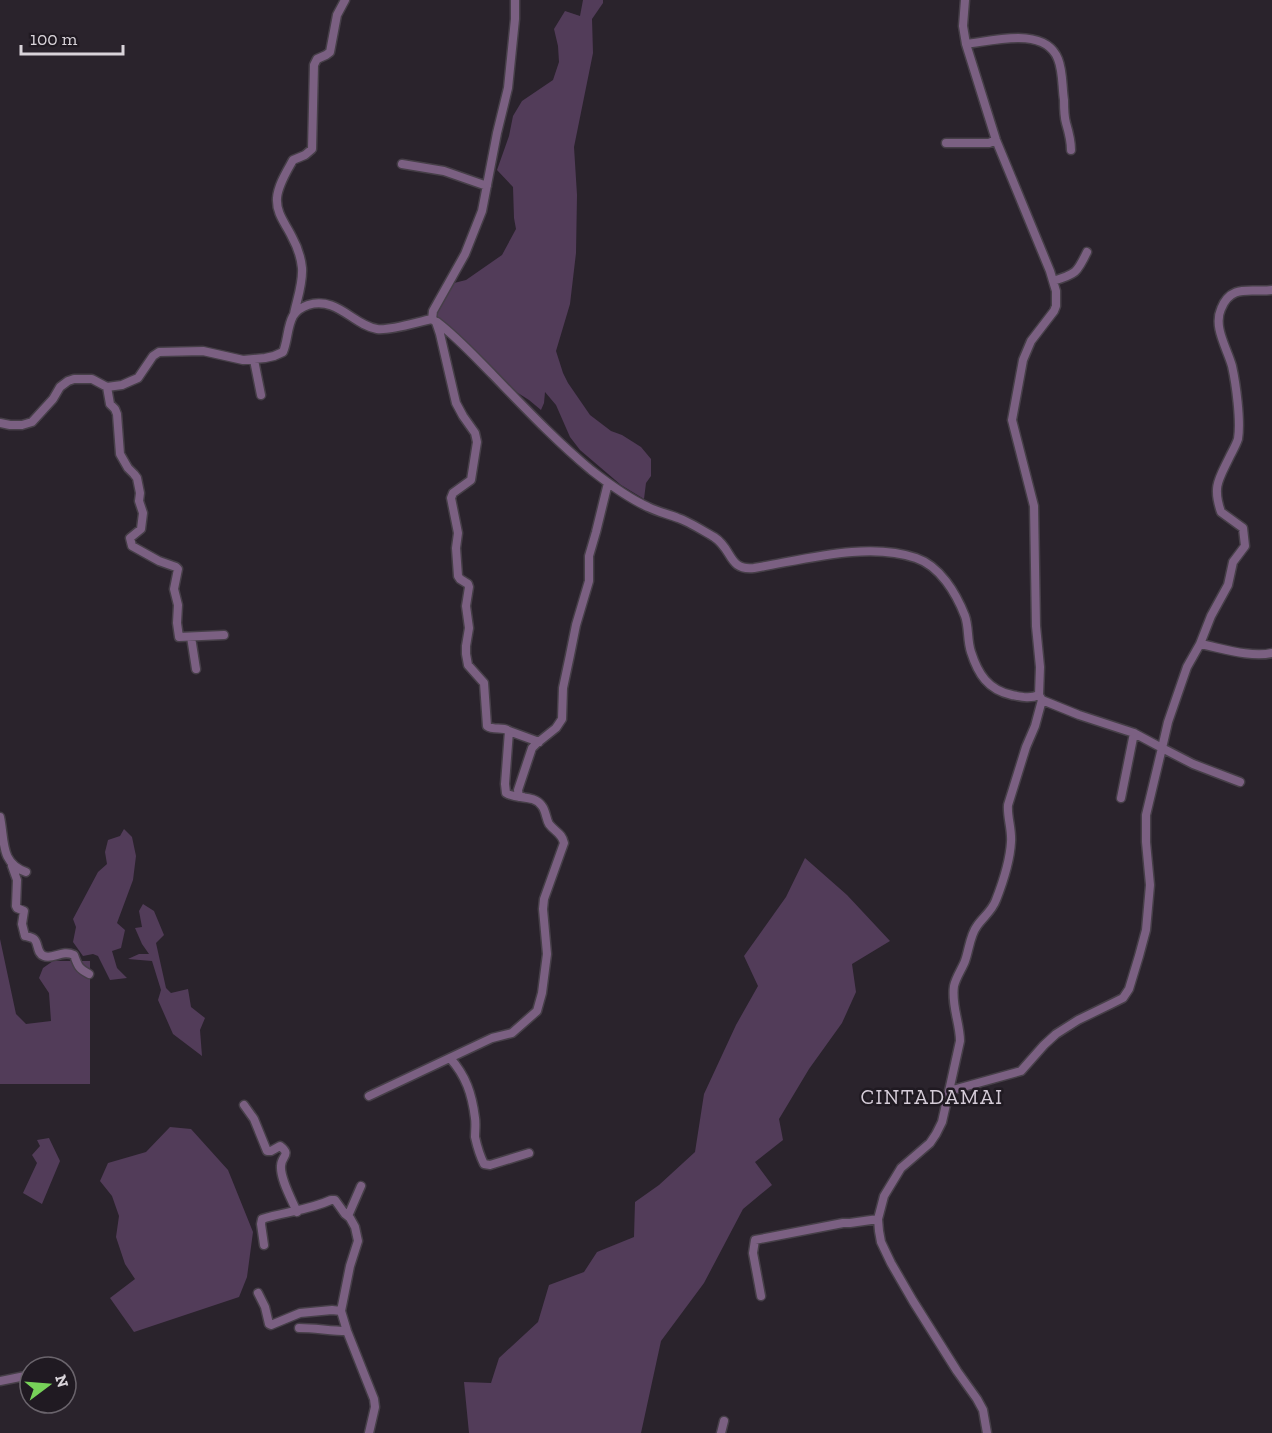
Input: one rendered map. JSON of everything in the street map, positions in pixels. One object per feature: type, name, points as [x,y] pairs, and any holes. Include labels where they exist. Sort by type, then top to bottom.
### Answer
[{"type":"street","points":[[0,423],[22,425],[32,422],[53,399],[60,387],[74,379],[92,379],[107,387],[122,385],[138,378],[153,356],[159,352],[203,351],[243,360],[254,360],[274,356],[283,351],[288,341],[290,323],[301,286],[302,269],[292,237],[282,222],[277,198],[293,160],[312,149],[314,65],[317,59],[330,52],[337,15],[345,0]]},
{"type":"street","points":[[515,0],[508,88],[482,211],[465,254],[433,310],[456,403],[473,429],[477,442],[471,480],[453,493],[451,498],[458,533],[456,548],[458,576],[469,587],[466,606],[469,628],[466,646],[468,665],[484,683],[487,726],[491,729],[507,729],[539,742]]},
{"type":"street","points":[[965,0],[963,26],[966,44],[996,140],[1056,291],[1054,311],[1031,341],[1023,360],[1012,420],[1034,506],[1040,698],[1035,726],[1010,794],[1007,812],[1011,841],[998,897],[994,906],[974,931],[964,964],[954,986],[953,994],[960,1041],[942,1122],[930,1143],[901,1168],[884,1196],[878,1219],[881,1242],[891,1263],[933,1334],[977,1399],[983,1410],[987,1433]]},
{"type":"street","points":[[966,44],[1026,38],[1050,47],[1060,65],[1065,120],[1070,133],[1071,150]]},
{"type":"street","points":[[946,143],[989,143],[996,140]]},
{"type":"street","points":[[402,164],[444,171],[487,186]]},
{"type":"street","points":[[1053,281],[1074,274],[1087,252]]},
{"type":"street","points":[[949,1091],[1021,1071],[1056,1034],[1078,1020],[1123,998],[1129,989],[1146,930],[1150,885],[1146,815],[1168,722],[1187,668],[1228,585],[1233,562],[1246,542],[1245,532],[1241,525],[1221,512],[1217,491],[1218,481],[1237,441],[1238,432],[1235,382],[1218,323],[1220,310],[1224,301],[1239,290],[1272,290]]},
{"type":"street","points":[[294,314],[302,307],[314,303],[329,304],[349,314],[365,326],[385,330],[434,320]]},
{"type":"street","points":[[434,320],[473,354],[563,446],[608,483],[633,500],[649,508],[681,518],[716,539],[736,565],[741,568],[871,551],[917,558],[934,567],[945,579],[959,603],[965,617],[970,651],[987,684],[1005,694],[1040,698],[1079,715],[1134,734],[1193,764],[1240,782]]},
{"type":"street","points":[[254,360],[261,395]]},
{"type":"street","points":[[107,387],[110,404],[117,414],[121,457],[134,474],[139,489],[141,527],[130,541],[134,548],[177,568],[174,589],[178,605],[177,623],[180,638],[224,635]]},
{"type":"street","points":[[369,1096],[498,1036],[512,1033],[537,1011],[542,993],[547,954],[544,899],[564,843],[562,835],[549,823],[543,806],[530,798],[519,796],[518,790],[532,748],[556,728],[562,719],[563,688],[576,625],[589,581],[589,556],[608,483]]},
{"type":"street","points":[[191,637],[196,669]]},
{"type":"street","points":[[1200,644],[1244,653],[1272,653]]},
{"type":"street","points":[[509,731],[505,790],[509,796],[530,798]]},
{"type":"street","points":[[1121,798],[1134,734]]},
{"type":"street","points":[[0,816],[5,857],[12,866],[17,880],[16,906],[24,911],[22,924],[25,936],[35,939],[40,954],[44,956],[70,953],[74,955],[77,966],[89,974]]},
{"type":"street","points":[[12,866],[26,872]]},
{"type":"street","points":[[450,1058],[468,1086],[474,1108],[475,1136],[484,1164],[490,1165],[529,1153]]},
{"type":"street","points":[[244,1105],[254,1119],[267,1151],[280,1146],[285,1152],[281,1164],[282,1174],[297,1212]]},
{"type":"street","points":[[348,1216],[360,1186]]},
{"type":"street","points":[[264,1245],[262,1219],[297,1212],[331,1200],[335,1200],[355,1227],[358,1241],[350,1266],[341,1311],[374,1399],[375,1407],[369,1433]]},
{"type":"street","points":[[761,1296],[753,1253],[755,1240],[843,1223],[878,1219]]},
{"type":"street","points":[[258,1293],[265,1307],[269,1324],[272,1326],[300,1313],[341,1311]]},
{"type":"street","points":[[299,1328],[347,1331]]},
{"type":"street","points":[[0,1381],[18,1377]]},
{"type":"street","points":[[721,1433],[724,1421]]},
{"type":"shaded area","points":[[583,0],[603,0],[603,3],[592,19],[593,53],[574,147],[577,195],[576,253],[570,304],[556,351],[568,383],[590,415],[611,431],[641,447],[651,459],[651,476],[646,483],[644,499],[621,485],[580,450],[570,437],[556,405],[545,392],[541,410],[510,388],[435,317],[454,283],[466,280],[502,255],[516,229],[513,187],[497,170],[509,136],[513,116],[522,101],[553,80],[559,62],[554,29],[565,11],[580,16]]},
{"type":"shaded area","points":[[124,829],[132,837],[136,856],[133,880],[117,923],[125,930],[121,948],[112,951],[117,968],[127,978],[110,980],[98,956],[93,954],[83,956],[73,942],[76,927],[73,919],[98,872],[107,864],[105,852],[108,840],[120,836]]},
{"type":"shaded area","points":[[805,858],[847,895],[890,941],[852,964],[856,992],[842,1023],[809,1069],[779,1119],[783,1140],[755,1162],[772,1185],[743,1209],[704,1283],[661,1341],[641,1433],[469,1433],[464,1382],[491,1383],[499,1358],[538,1322],[549,1285],[584,1272],[597,1252],[634,1237],[635,1202],[659,1185],[695,1152],[704,1094],[736,1025],[758,986],[744,956],[786,897]]},
{"type":"shaded area","points":[[143,904],[154,911],[164,935],[156,943],[166,988],[171,993],[188,989],[191,1007],[205,1018],[200,1030],[202,1056],[173,1034],[158,1000],[161,990],[152,961],[128,959],[139,954],[149,954],[135,928],[142,927],[139,911]]},
{"type":"shaded area","points":[[0,939],[16,1014],[26,1024],[51,1021],[49,993],[39,978],[43,968],[53,961],[90,961],[90,1084],[0,1084]]},
{"type":"shaded area","points":[[170,1127],[191,1129],[228,1170],[253,1232],[247,1277],[239,1297],[134,1332],[110,1298],[135,1279],[125,1264],[116,1237],[119,1216],[112,1196],[100,1181],[108,1163],[146,1152]]},
{"type":"shaded area","points":[[49,1138],[60,1161],[42,1204],[23,1193],[37,1163],[32,1155],[40,1146],[37,1140]]},
{"type":"district","name":"CINTADAMAI","points":[[932,1097]]}]
